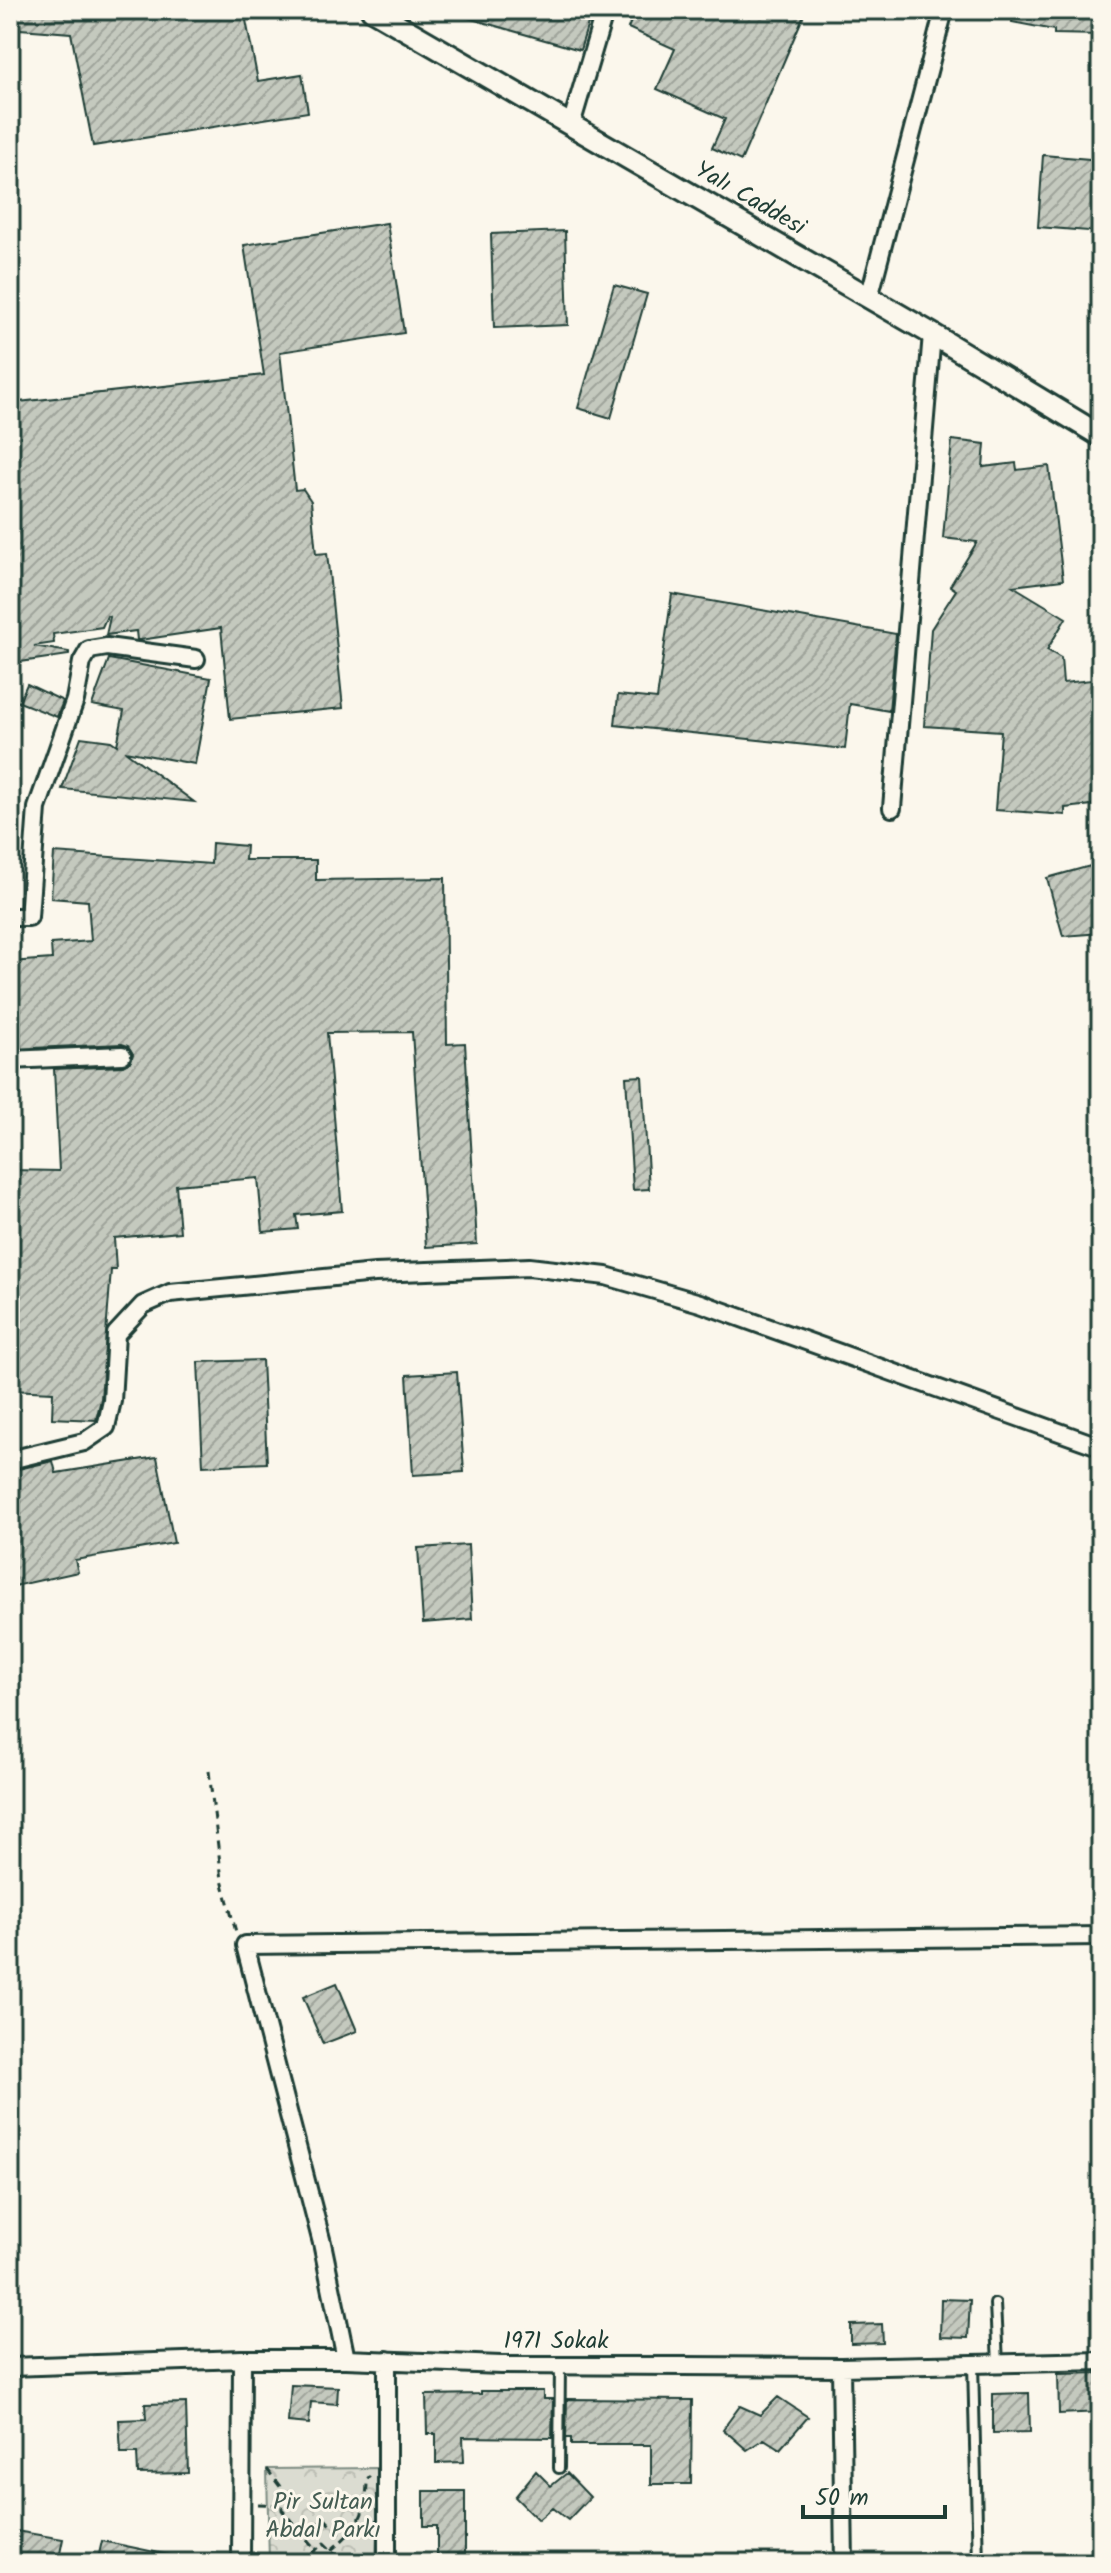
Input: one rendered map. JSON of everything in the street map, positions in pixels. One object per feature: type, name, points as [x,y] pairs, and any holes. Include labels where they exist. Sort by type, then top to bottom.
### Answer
[{"type":"street","name":"Yalı Caddesi","points":[[372,10],[932,334],[1101,436]]},
{"type":"street","points":[[571,125],[605,10]]},
{"type":"street","points":[[869,298],[944,10]]},
{"type":"street","points":[[892,808],[932,334]]},
{"type":"street","points":[[10,917],[29,917],[37,808],[75,700],[82,662],[89,650],[107,647],[196,659]]},
{"type":"street","points":[[10,1060],[122,1055]]},
{"type":"street","points":[[10,1460],[84,1442],[106,1427],[112,1401],[116,1334],[143,1305],[170,1293],[375,1273],[529,1267],[606,1276],[700,1303],[1101,1447]]},
{"type":"street","points":[[346,2359],[322,2243],[245,1945],[1101,1936]]},
{"type":"street","points":[[241,2563],[242,2359]]},
{"type":"street","name":"1971 Sokak","points":[[10,2367],[242,2359],[841,2367],[1101,2361]]},
{"type":"street","points":[[387,2360],[387,2563]]},
{"type":"street","points":[[841,2367],[844,2563]]},
{"type":"lane","points":[[995,2304],[998,2363]]},
{"type":"lane","points":[[973,2364],[978,2563]]},
{"type":"lane","points":[[559,2468],[560,2365]]},
{"type":"path","points":[[209,1771],[222,1880],[234,1929],[245,1945]]},
{"type":"path","points":[[331,2550],[363,2515],[367,2501],[367,2479],[379,2468]]},
{"type":"path","points":[[267,2469],[281,2488],[282,2510],[316,2550]]},
{"type":"path","points":[[242,2502],[282,2505]]},
{"type":"path","points":[[301,2534],[325,2519],[344,2538]]},
{"type":"path","points":[[319,2563],[311,2554],[324,2543],[337,2556],[329,2563]]},
{"type":"green space","name":"Pir Sultan Abdal Parkı","points":[[379,2468],[376,2563],[269,2563],[267,2469]]},
{"type":"building","points":[[10,10],[244,10],[258,81],[302,74],[308,112],[93,146],[71,33],[10,31]]},
{"type":"building","points":[[455,10],[592,10],[580,50],[454,14]]},
{"type":"building","points":[[636,10],[806,10],[741,161],[712,148],[725,119],[657,89],[675,49],[628,28]]},
{"type":"building","points":[[1021,10],[1054,10],[1053,15],[1101,16],[1101,35],[1054,34],[1054,30],[1012,22],[1013,14],[1020,14]]},
{"type":"building","points":[[1043,155],[1101,160],[1101,232],[1038,227]]},
{"type":"building","points":[[387,223],[404,333],[280,352],[295,490],[303,489],[311,501],[316,554],[327,553],[343,708],[230,719],[221,628],[137,640],[136,631],[106,635],[110,617],[107,616],[102,627],[53,634],[54,643],[34,646],[69,652],[69,655],[20,662],[10,592],[10,403],[264,375],[244,245]]},
{"type":"building","points":[[565,231],[568,325],[494,328],[491,234]]},
{"type":"building","points":[[614,285],[647,294],[611,418],[578,408]]},
{"type":"building","points":[[952,440],[985,444],[983,467],[1016,463],[1017,470],[1049,466],[1063,580],[1013,586],[1066,618],[1047,650],[1061,658],[1063,683],[1101,679],[1101,804],[1065,808],[1065,815],[995,810],[1001,731],[924,726],[931,629],[956,590],[950,586],[977,542],[943,538]]},
{"type":"building","points":[[672,594],[896,634],[889,711],[850,704],[845,749],[615,725],[618,695],[657,699]]},
{"type":"building","points":[[109,659],[211,678],[195,764],[125,751],[194,802],[62,789],[81,737],[111,741],[117,745],[124,711],[92,705]]},
{"type":"building","points":[[27,684],[63,701],[57,717],[19,702]]},
{"type":"building","points":[[212,843],[246,846],[245,860],[316,860],[316,880],[445,878],[447,1044],[465,1043],[477,1244],[426,1247],[412,1032],[327,1033],[342,1211],[296,1215],[298,1229],[263,1232],[258,1178],[176,1185],[180,1232],[114,1238],[116,1270],[111,1270],[101,1399],[96,1420],[52,1418],[53,1392],[10,1390],[10,1170],[59,1171],[54,1069],[123,1066],[131,1061],[133,1054],[128,1046],[122,1044],[10,1049],[10,962],[52,959],[51,944],[91,941],[88,901],[51,898],[54,853],[211,864]]},
{"type":"building","points":[[1101,863],[1101,933],[1063,936],[1047,878]]},
{"type":"building","points":[[642,1076],[649,1189],[633,1190],[626,1077]]},
{"type":"building","points":[[262,1360],[267,1463],[203,1466],[198,1362]]},
{"type":"building","points":[[457,1372],[464,1472],[413,1475],[407,1375]]},
{"type":"building","points":[[157,1457],[174,1543],[75,1560],[78,1572],[10,1587],[10,1471],[53,1461],[56,1473]]},
{"type":"building","points":[[468,1545],[472,1619],[423,1623],[418,1548]]},
{"type":"building","points":[[337,1983],[357,2031],[323,2044],[303,1997]]},
{"type":"building","points":[[941,2299],[970,2300],[968,2338],[940,2337]]},
{"type":"building","points":[[882,2324],[883,2343],[851,2344],[851,2325]]},
{"type":"building","points":[[1101,2373],[1101,2412],[1059,2414],[1058,2374]]},
{"type":"building","points":[[291,2385],[338,2387],[337,2404],[311,2402],[309,2424],[288,2422]]},
{"type":"building","points":[[481,2391],[543,2391],[543,2399],[553,2399],[552,2438],[463,2437],[464,2462],[436,2463],[436,2434],[427,2434],[426,2395],[481,2394]]},
{"type":"building","points":[[1029,2393],[1030,2432],[993,2433],[993,2394]]},
{"type":"building","points":[[778,2397],[808,2417],[780,2449],[764,2439],[747,2450],[723,2429],[740,2406],[760,2415]]},
{"type":"building","points":[[567,2399],[692,2400],[691,2484],[651,2484],[651,2445],[571,2445],[571,2438],[566,2438]]},
{"type":"building","points":[[186,2403],[188,2473],[138,2474],[137,2453],[121,2453],[119,2420],[146,2419],[145,2404]]},
{"type":"building","points":[[536,2471],[551,2486],[567,2473],[590,2497],[568,2520],[552,2508],[538,2520],[515,2497]]},
{"type":"building","points":[[424,2491],[465,2491],[465,2563],[437,2563],[437,2526],[424,2526]]},
{"type":"building","points":[[10,2530],[63,2539],[58,2563],[10,2556]]},
{"type":"building","points":[[102,2541],[174,2556],[173,2563],[97,2563]]}]
